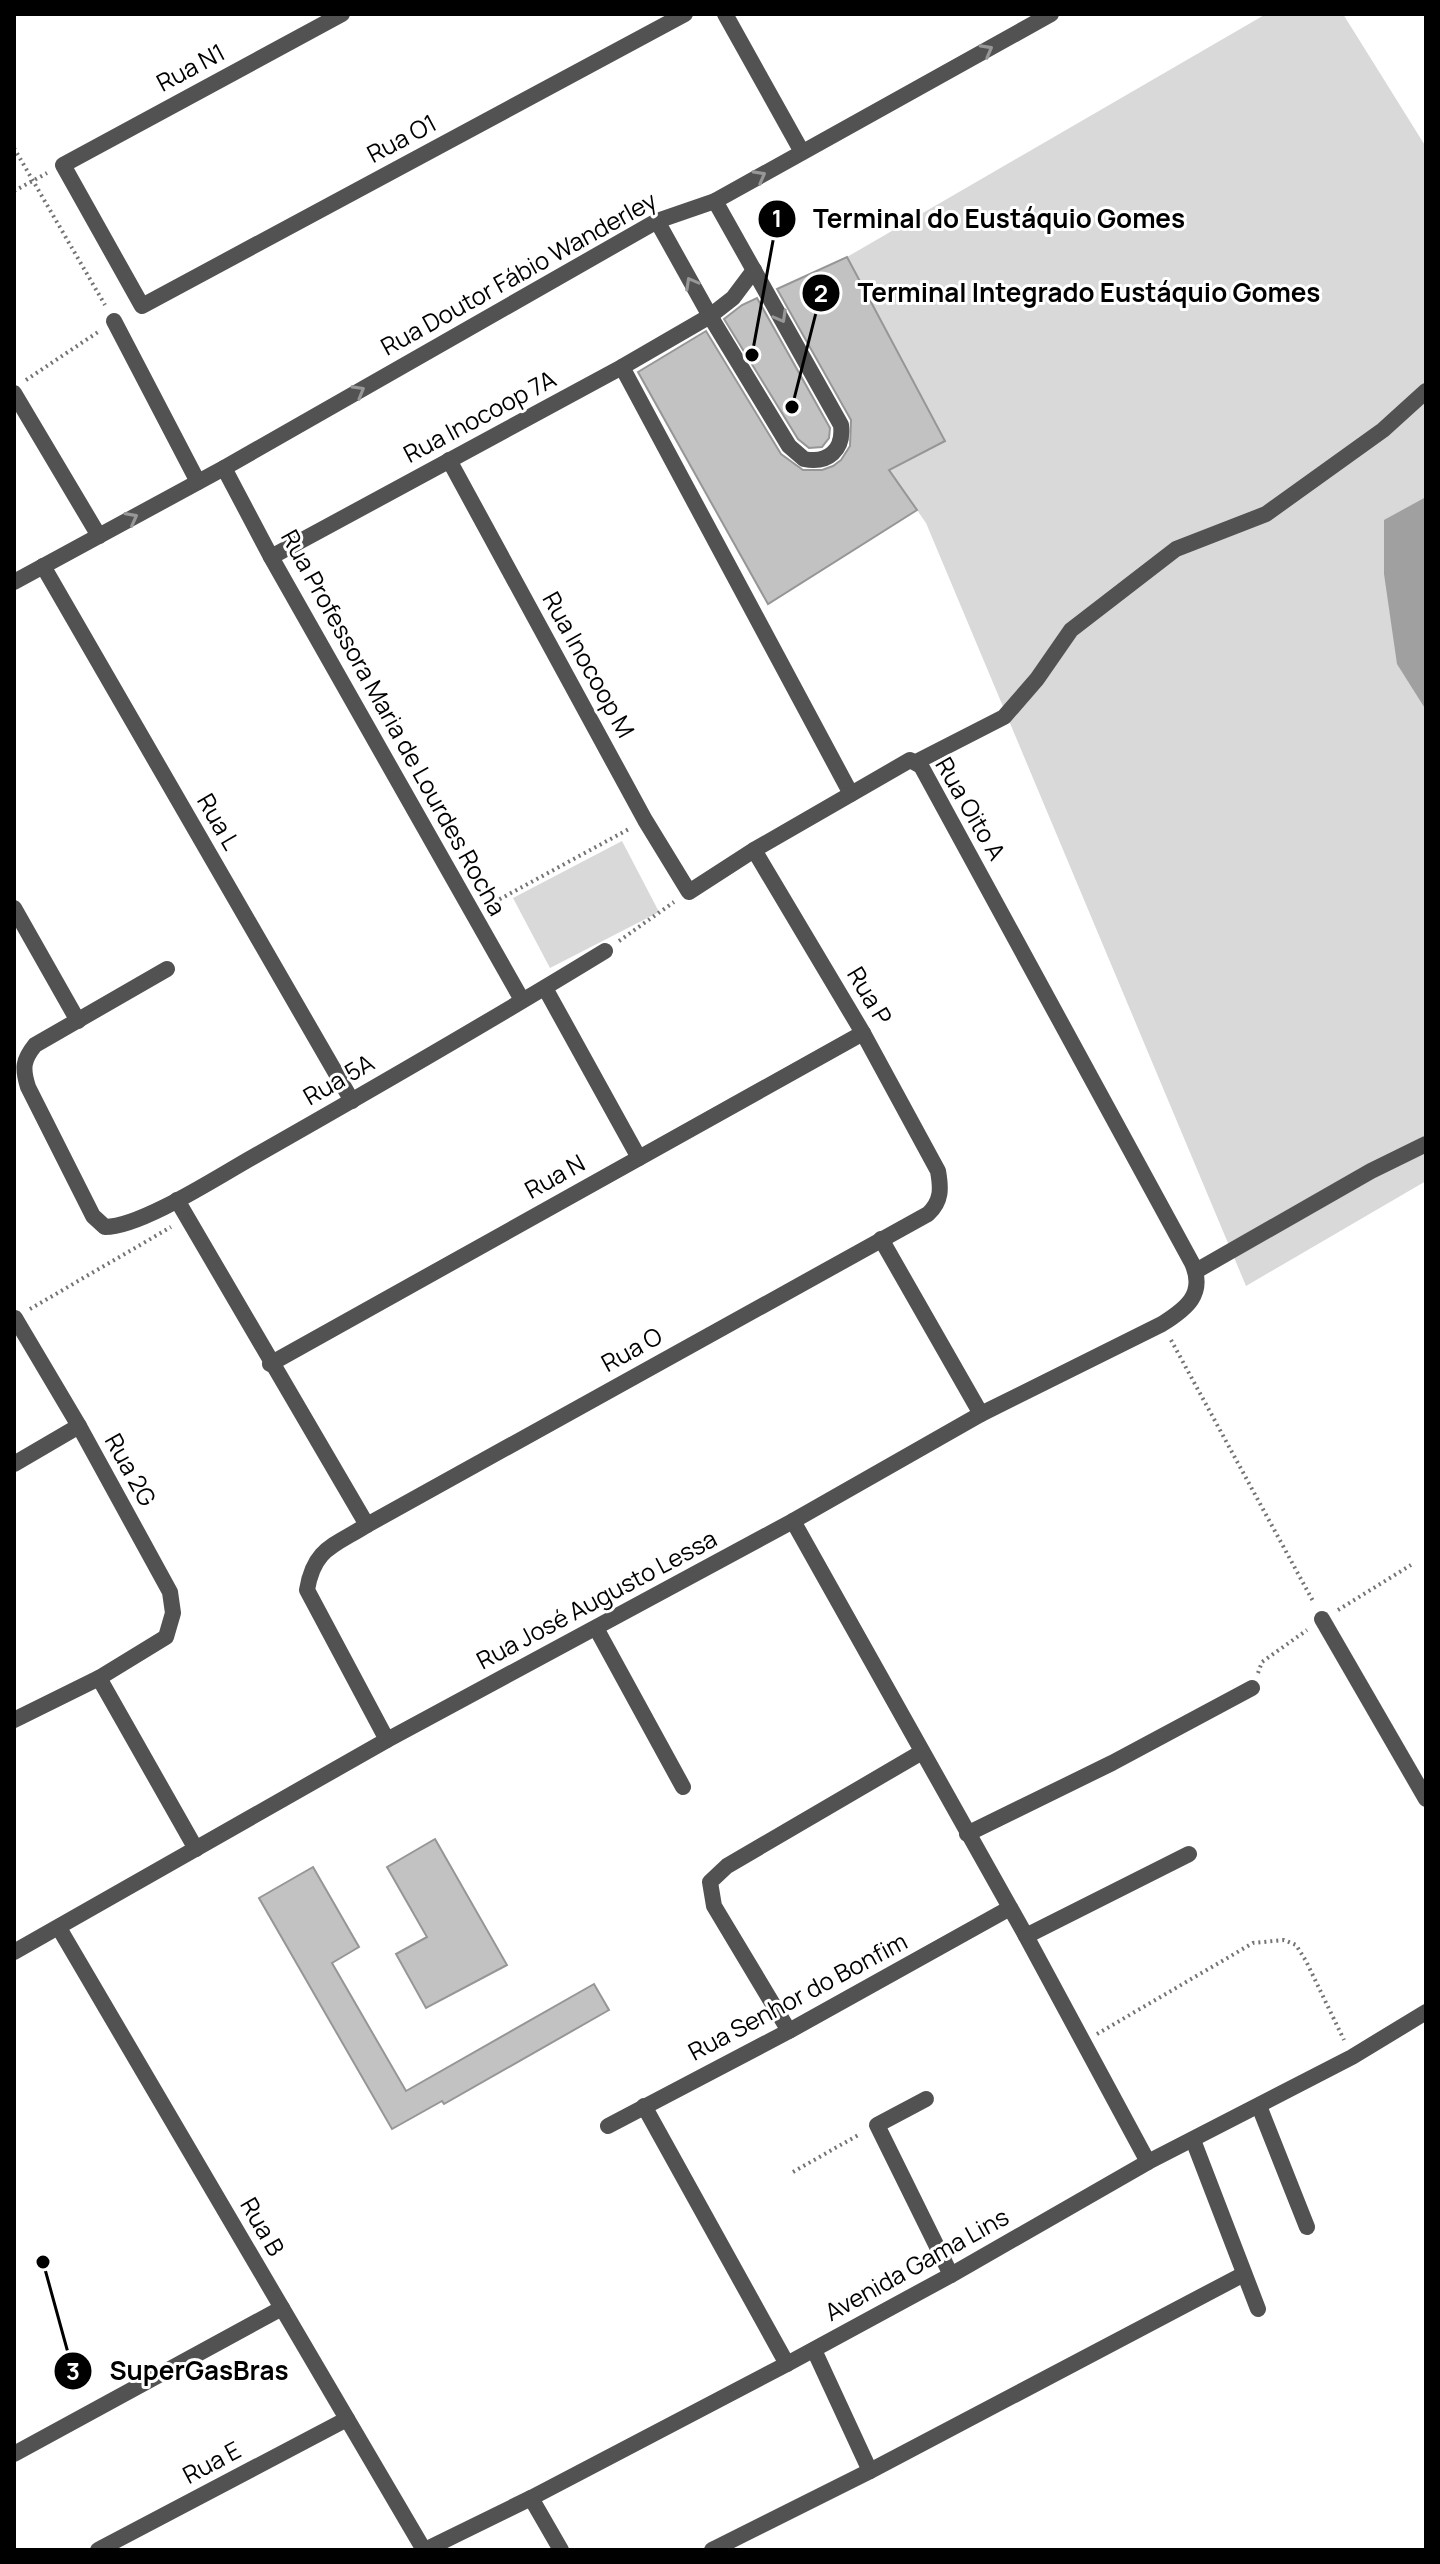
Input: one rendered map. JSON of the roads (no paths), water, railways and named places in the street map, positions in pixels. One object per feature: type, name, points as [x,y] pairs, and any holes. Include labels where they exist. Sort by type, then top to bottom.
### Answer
[{"type":"street","name":"Rua N1","points":[[142,306],[63,165],[342,14]]},
{"type":"street","name":"Rua O1","points":[[142,306],[685,14]]},
{"type":"street","points":[[725,14],[802,152]]},
{"type":"street","name":"Rua Doutor Fábio Wanderley","points":[[14,582],[224,468],[657,221],[715,201],[1051,14]]},
{"type":"street","points":[[657,221],[710,316],[795,454],[814,461],[833,454],[843,436],[841,425],[715,201]]},
{"type":"street","name":"Rua Inocoop 7A","points":[[271,557],[710,316],[733,298],[754,270]]},
{"type":"street","points":[[114,321],[198,482]]},
{"type":"street","points":[[622,367],[851,794]]},
{"type":"street","points":[[14,390],[99,536]]},
{"type":"street","points":[[916,762],[1004,717],[1037,679],[1071,630],[1176,549],[1266,514],[1383,430],[1426,391]]},
{"type":"street","name":"Rua Inocoop M","points":[[449,460],[645,820],[689,892],[754,850]]},
{"type":"street","name":"Rua Professora Maria de Lourdes Rocha","points":[[224,468],[271,557],[522,1000]]},
{"type":"street","name":"Rua L","points":[[43,566],[352,1101]]},
{"type":"street","name":"Rua Oito A","points":[[754,850],[910,760],[921,766],[1196,1271],[1196,1289]]},
{"type":"street","name":"Rua P","points":[[754,850],[863,1033],[938,1171]]},
{"type":"street","points":[[14,908],[78,1021],[167,969]]},
{"type":"street","name":"Rua 5A","points":[[78,1021],[35,1045],[24,1059],[23,1072],[93,1216],[105,1227],[115,1227],[177,1200],[352,1101],[605,951]]},
{"type":"street","points":[[545,988],[639,1158]]},
{"type":"street","name":"Rua N","points":[[270,1364],[863,1033]]},
{"type":"street","points":[[1196,1271],[1371,1171],[1426,1144]]},
{"type":"street","name":"Rua O","points":[[387,1740],[307,1590],[313,1565],[320,1554],[928,1214],[936,1207],[941,1187],[938,1171]]},
{"type":"street","points":[[177,1200],[270,1364],[367,1525]]},
{"type":"street","points":[[881,1239],[981,1414]]},
{"type":"street","name":"Rua José Augusto Lessa","points":[[14,1952],[387,1740],[793,1521],[981,1414],[1162,1324],[1185,1310],[1196,1289]]},
{"type":"street","name":"Rua 2G","points":[[15,1318],[79,1426],[170,1592],[173,1613],[166,1637],[99,1678]]},
{"type":"street","points":[[14,1464],[79,1426]]},
{"type":"street","points":[[793,1521],[1026,1936],[1148,2162]]},
{"type":"street","points":[[1322,1619],[1426,1799]]},
{"type":"street","points":[[596,1628],[683,1787]]},
{"type":"street","points":[[14,1720],[99,1678],[196,1849]]},
{"type":"street","points":[[967,1834],[1112,1763],[1252,1688]]},
{"type":"street","points":[[789,2031],[714,1906],[710,1882],[727,1866],[922,1752]]},
{"type":"street","points":[[1026,1936],[1189,1854]]},
{"type":"street","name":"Rua Senhor do Bonfim","points":[[608,2126],[789,2031],[1010,1908]]},
{"type":"street","name":"Rua B","points":[[59,1928],[425,2550]]},
{"type":"street","name":"Avenida Gama Lins","points":[[425,2550],[814,2350],[1148,2162],[1352,2057],[1426,2012]]},
{"type":"street","points":[[926,2099],[877,2125],[951,2275]]},
{"type":"street","points":[[644,2106],[787,2364]]},
{"type":"street","points":[[1259,2106],[1307,2227]]},
{"type":"street","points":[[1193,2140],[1258,2309]]},
{"type":"street","points":[[712,2550],[870,2471],[1244,2274]]},
{"type":"street","points":[[14,2454],[282,2308]]},
{"type":"street","points":[[814,2350],[870,2471]]},
{"type":"street","name":"Rua E","points":[[98,2550],[347,2419]]},
{"type":"street","points":[[531,2498],[561,2550]]},
{"type":"place","name":"Terminal do Eustáquio Gomes","points":[[752,355]]},
{"type":"place","name":"Terminal Integrado Eustáquio Gomes","points":[[792,407]]},
{"type":"place","name":"SuperGasBras","points":[[43,2262]]}]
